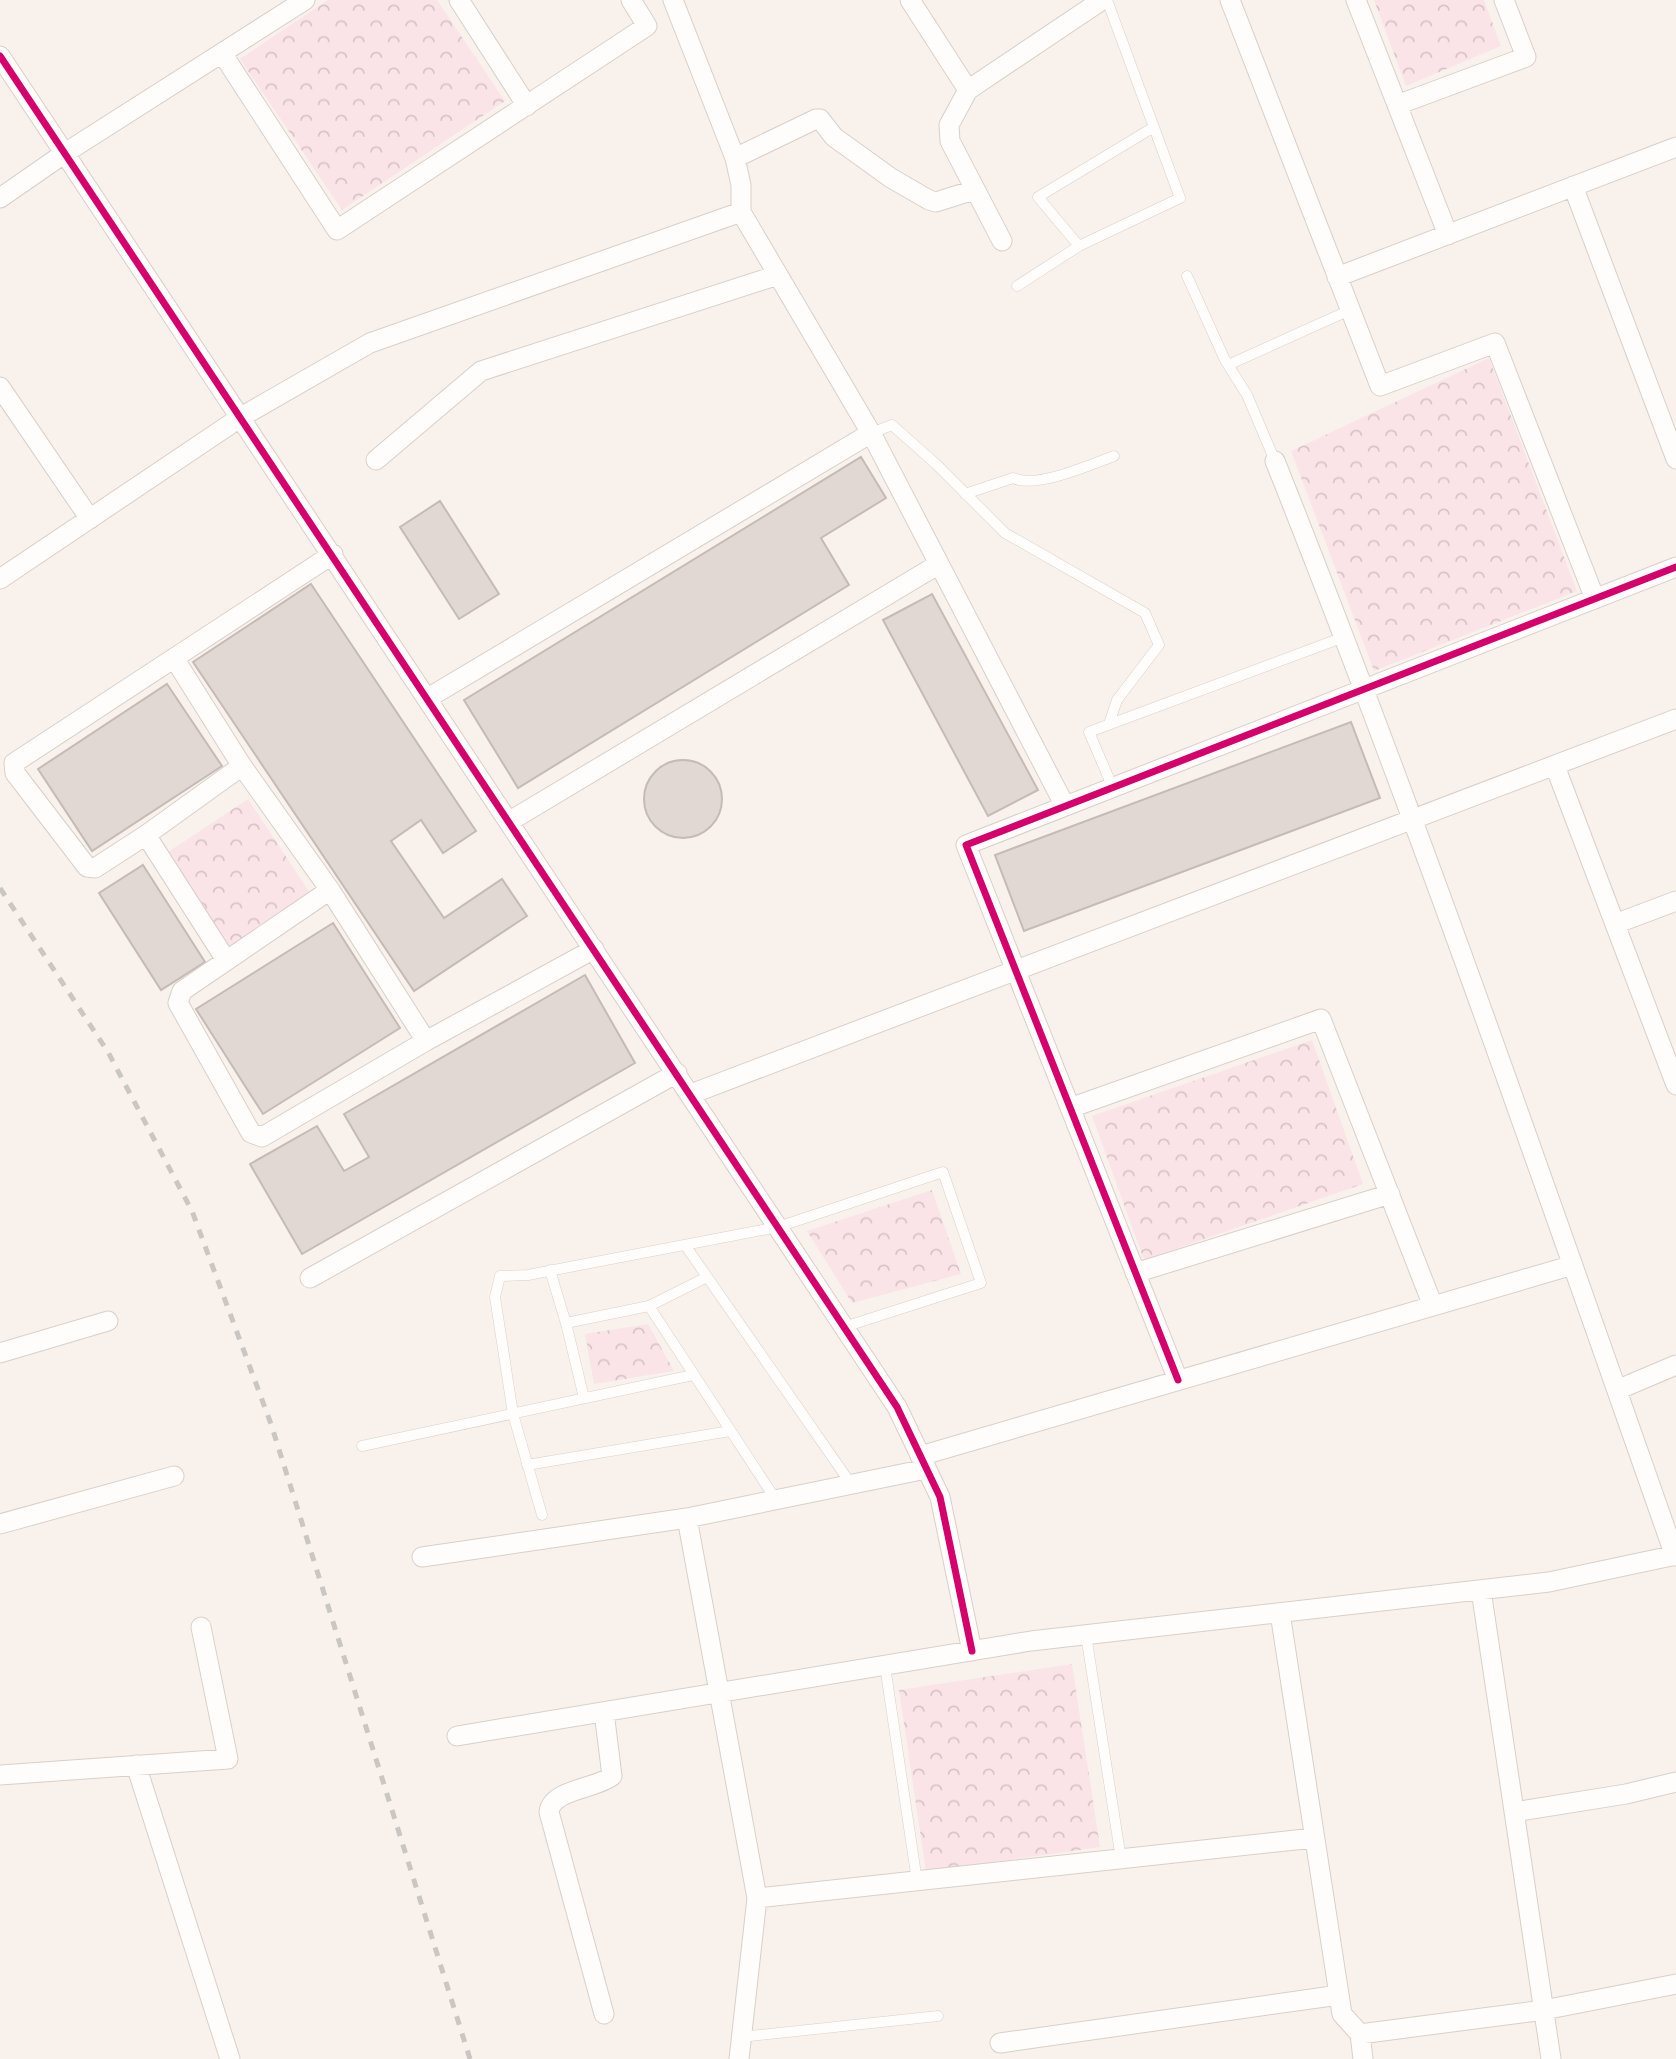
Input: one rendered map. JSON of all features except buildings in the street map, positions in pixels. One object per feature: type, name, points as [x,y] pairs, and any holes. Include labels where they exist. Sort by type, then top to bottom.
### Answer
[{"type":"street","points":[[0,198],[65,153],[304,0]]},
{"type":"street","points":[[459,0],[527,106]]},
{"type":"street","points":[[222,53],[337,230],[647,26],[631,0]]},
{"type":"street","points":[[673,0],[735,158],[741,185],[741,212],[871,433],[1065,806]]},
{"type":"street","points":[[910,0],[968,90]]},
{"type":"street","points":[[1002,241],[950,141],[949,125],[968,90],[1105,0]]},
{"type":"street","points":[[1230,0],[1380,386],[1495,342],[1595,599]]},
{"type":"street","points":[[1356,0],[1448,235]]},
{"type":"street","points":[[1397,105],[1526,57],[1504,0]]},
{"type":"street","points":[[0,56],[897,1407],[940,1497],[972,1651]]},
{"type":"street","points":[[735,158],[816,118],[820,119],[834,136],[891,178],[929,200],[936,202],[974,190]]},
{"type":"street","points":[[1338,277],[1676,147]]},
{"type":"street","points":[[1573,186],[1676,459]]},
{"type":"street","points":[[0,579],[241,417],[370,342],[741,212]]},
{"type":"street","points":[[376,460],[481,371],[778,275]]},
{"type":"street","points":[[2,394],[90,519]]},
{"type":"street","points":[[428,698],[871,433]]},
{"type":"street","points":[[457,1736],[972,1651],[1086,1635],[1549,1581],[1675,1556],[1412,820],[1275,461]]},
{"type":"street","points":[[242,766],[95,868],[87,867],[15,773],[14,763],[332,554]]},
{"type":"street","points":[[510,821],[939,564]]},
{"type":"street","points":[[1178,1380],[966,845],[1676,567]]},
{"type":"street","points":[[174,658],[242,766],[330,890],[426,1041]]},
{"type":"street","points":[[691,1094],[1676,719]]},
{"type":"street","points":[[1555,765],[1676,1085]]},
{"type":"street","points":[[146,835],[226,960]]},
{"type":"street","points":[[330,890],[182,991],[178,1003],[251,1133],[262,1137],[426,1041],[594,949]]},
{"type":"street","points":[[1615,924],[1676,901]]},
{"type":"street","points":[[1070,1108],[1321,1019],[1433,1306]]},
{"type":"street","points":[[310,1278],[677,1073]]},
{"type":"street","points":[[1136,1273],[1390,1194]]},
{"type":"street","points":[[422,1557],[687,1518],[851,1484],[1178,1380],[1573,1265]]},
{"type":"street","points":[[0,1353],[108,1321]]},
{"type":"street","points":[[1617,1390],[1676,1365]]},
{"type":"street","points":[[0,1524],[174,1476]]},
{"type":"street","points":[[687,1518],[757,1898],[739,2059]]},
{"type":"street","points":[[1481,1590],[1551,2059]]},
{"type":"street","points":[[1280,1613],[1342,2014],[1360,2034],[1363,2059]]},
{"type":"street","points":[[0,1775],[228,1759],[201,1627]]},
{"type":"street","points":[[604,1712],[612,1776],[557,1798],[550,1806],[549,1812],[604,2014]]},
{"type":"street","points":[[136,1766],[230,2059]]},
{"type":"street","points":[[1514,1812],[1626,1794],[1676,1782]]},
{"type":"street","points":[[757,1898],[1314,1839]]},
{"type":"street","points":[[1360,2034],[1544,2010],[1676,1984]]},
{"type":"street","points":[[1000,2043],[1339,1995]]},
{"type":"lane","points":[[1017,286],[1079,246],[1180,198],[1105,0]]},
{"type":"lane","points":[[1079,246],[1038,197],[1154,127]]},
{"type":"lane","points":[[1187,276],[1228,365],[1247,395],[1275,461]]},
{"type":"lane","points":[[1228,365],[1350,310]]},
{"type":"lane","points":[[871,433],[892,425],[1005,533],[1145,613],[1159,645],[1117,700],[1109,724]]},
{"type":"lane","points":[[965,494],[1013,478],[1021,482],[1062,475],[1114,456]]},
{"type":"lane","points":[[1113,788],[1089,732],[1344,637]]},
{"type":"lane","points":[[542,1516],[513,1414],[495,1297],[500,1276],[550,1270],[778,1227],[943,1172],[981,1283],[844,1327]]},
{"type":"lane","points":[[685,1245],[851,1484]]},
{"type":"lane","points":[[550,1270],[568,1332]]},
{"type":"lane","points":[[584,1398],[566,1323],[649,1306],[707,1277]]},
{"type":"lane","points":[[649,1306],[776,1500]]},
{"type":"lane","points":[[362,1446],[693,1375]]},
{"type":"lane","points":[[527,1465],[730,1431]]},
{"type":"lane","points":[[1086,1635],[1121,1859]]},
{"type":"lane","points":[[885,1666],[917,1881]]},
{"type":"lane","points":[[741,2037],[937,2016]]},
{"type":"green space","points":[[328,0],[437,0],[505,101],[342,210],[240,59]]},
{"type":"green space","points":[[1374,0],[1484,0],[1501,46],[1406,86]]},
{"type":"green space","points":[[1489,358],[1577,591],[1374,671],[1291,451]]},
{"type":"green space","points":[[248,799],[312,896],[229,950],[165,854]]},
{"type":"green space","points":[[1312,1040],[1363,1184],[1144,1260],[1092,1116]]},
{"type":"green space","points":[[932,1190],[961,1274],[852,1303],[807,1231]]},
{"type":"green space","points":[[648,1324],[674,1371],[594,1384],[585,1334]]},
{"type":"green space","points":[[1072,1664],[1100,1847],[926,1872],[899,1690]]},
{"type":"railway","points":[[0,888],[108,1052],[192,1211],[271,1424],[470,2059]]},
{"type":"cycle path","points":[[0,56],[897,1407],[940,1497],[972,1651]]},
{"type":"cycle path","points":[[1178,1380],[966,845],[1676,567]]}]
